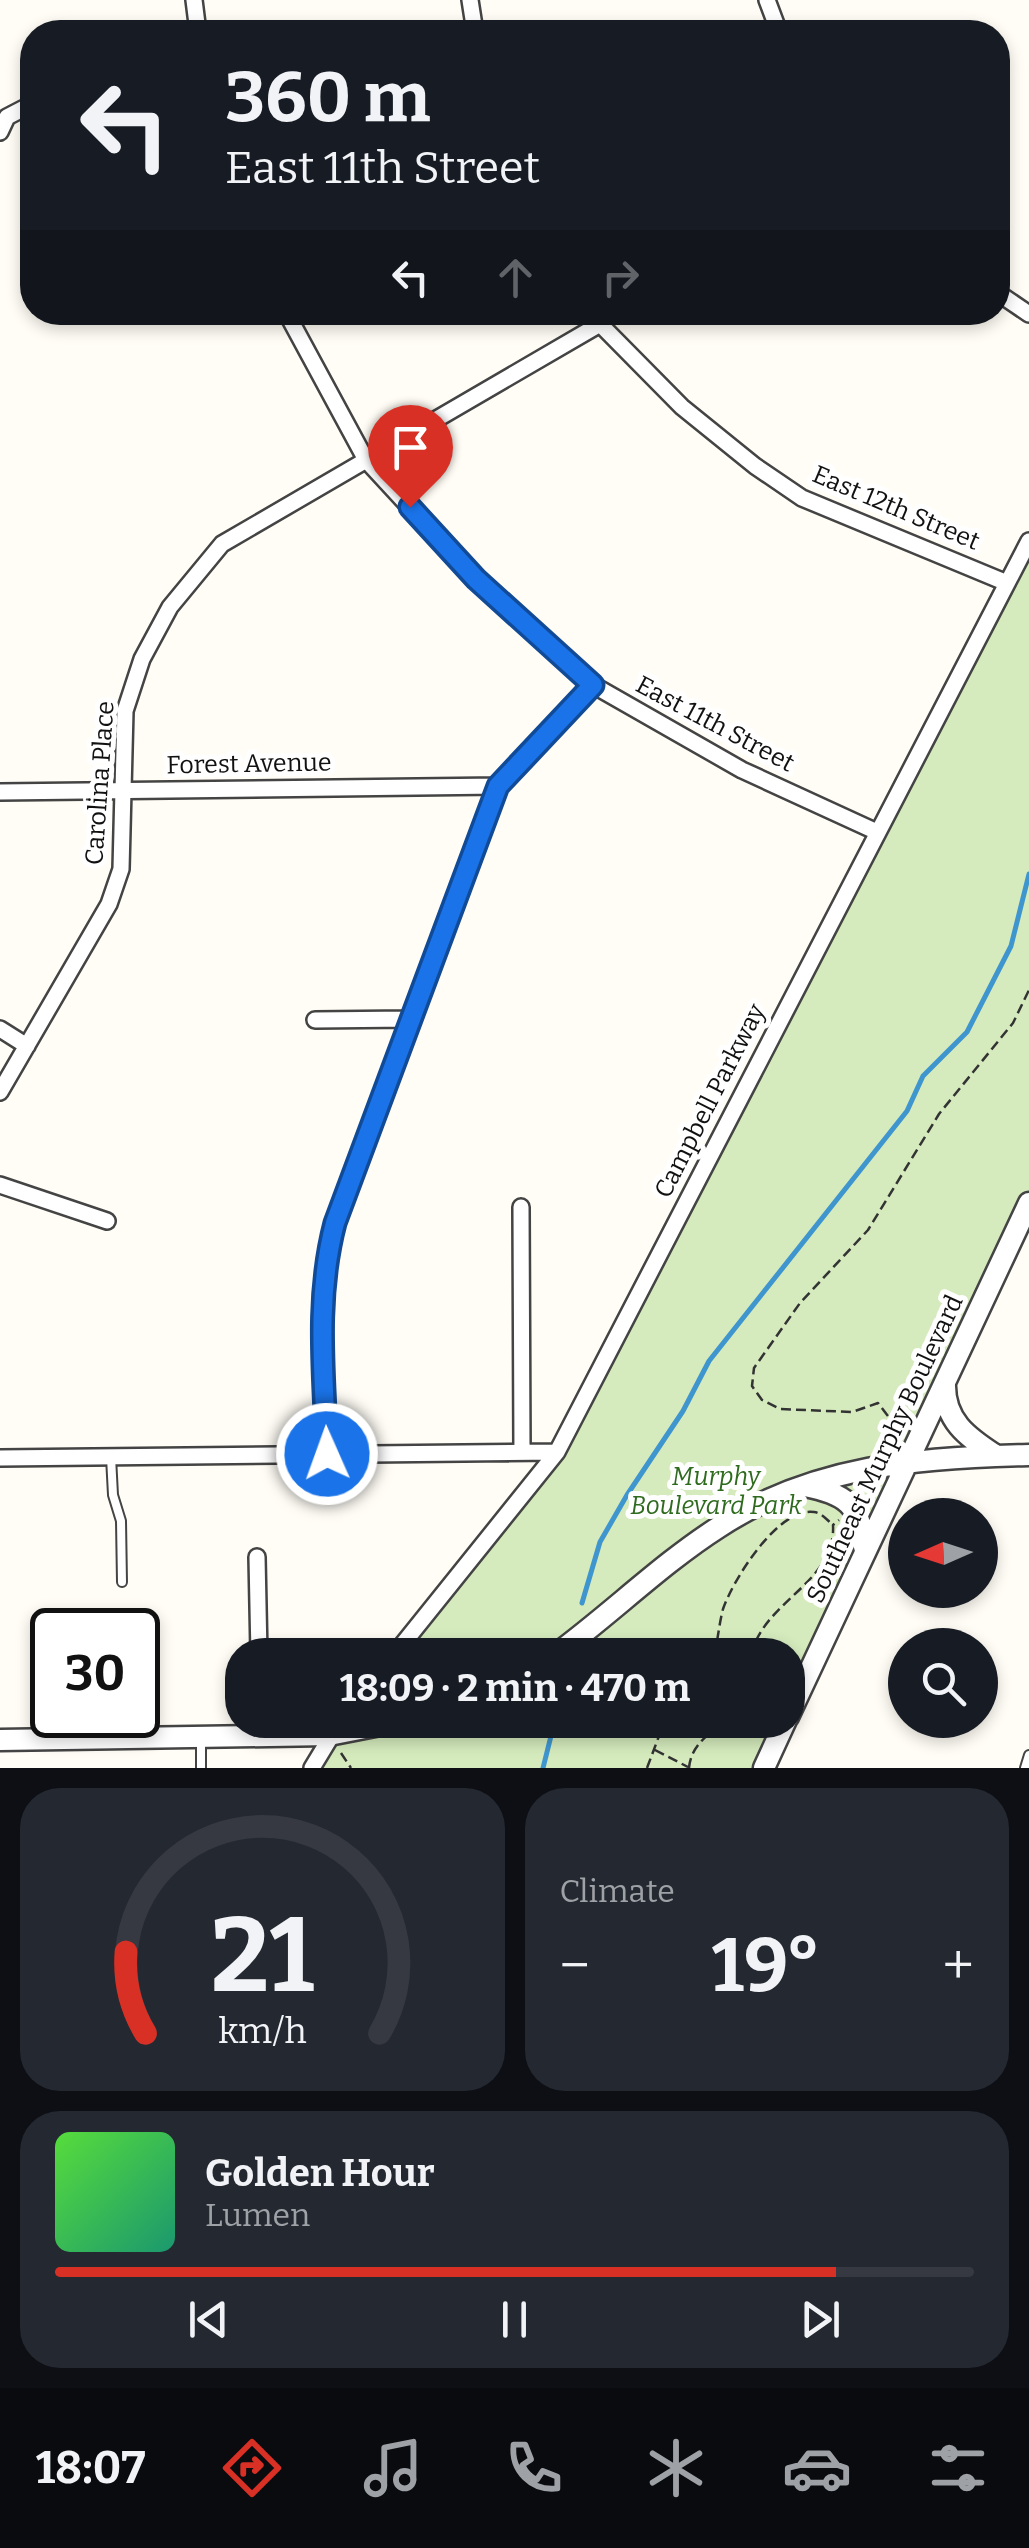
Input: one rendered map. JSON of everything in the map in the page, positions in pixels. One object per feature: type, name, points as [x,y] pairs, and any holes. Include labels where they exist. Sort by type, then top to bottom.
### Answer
[{"type":"street","points":[[0,132],[7,117],[20,110]]},
{"type":"street","name":"East 11th Street","points":[[293,325],[366,460],[476,579],[593,685],[742,770],[877,832]]},
{"type":"street","name":"Carolina Place","points":[[2,1083],[109,904],[121,870],[125,711],[142,659],[170,607],[222,544],[586,325]]},
{"type":"street","name":"East 12th Street","points":[[604,325],[682,407],[802,498],[1008,583]]},
{"type":"street","name":"Campbell Parkway","points":[[408,1638],[557,1452],[1029,541]]},
{"type":"street","points":[[327,1454],[321,1299],[335,1223],[498,786],[593,685]]},
{"type":"street","name":"Forest Avenue","points":[[0,792],[498,786]]},
{"type":"street","points":[[315,1020],[409,1019]]},
{"type":"street","points":[[0,1029],[27,1046]]},
{"type":"street","points":[[0,1185],[107,1221]]},
{"type":"street","name":"Southeast Murphy Boulevard","points":[[805,1679],[1029,1204]]},
{"type":"street","points":[[521,1207],[522,1452]]},
{"type":"street","points":[[946,1376],[945,1400],[950,1414],[969,1438],[995,1455]]},
{"type":"street","points":[[0,1458],[557,1452]]},
{"type":"street","points":[[577,1638],[719,1526],[802,1486],[906,1462],[1029,1455]]},
{"type":"street","points":[[802,1486],[834,1494],[850,1504],[861,1523],[864,1550]]},
{"type":"street","points":[[257,1556],[259,1638]]},
{"type":"street","points":[[160,1738],[225,1733]]},
{"type":"street","points":[[0,1740],[122,1738]]},
{"type":"street","points":[[312,1768],[329,1738]]},
{"type":"street","name":"Southeast Murphy Boulevard","points":[[764,1768],[778,1738]]},
{"type":"lane","points":[[111,1457],[113,1495],[121,1521],[122,1582]]},
{"type":"lane","points":[[200,1737],[201,1768]]},
{"type":"lane","points":[[1024,1768],[1029,1755]]},
{"type":"path","points":[[898,1428],[878,1403],[852,1412],[780,1409],[762,1400],[752,1386],[754,1368],[800,1303],[868,1230],[939,1114],[1013,1023],[1029,990]]},
{"type":"path","points":[[717,1638],[723,1610],[744,1564],[786,1522],[811,1512],[819,1513],[833,1525]]},
{"type":"path","points":[[757,1638],[762,1626],[817,1572],[828,1556],[833,1525],[848,1513]]},
{"type":"path","points":[[648,1768],[657,1738]]},
{"type":"path","points":[[653,1749],[689,1768],[690,1754],[704,1738]]},
{"type":"green space","name":"Murphy Boulevard Park","points":[[1029,541],[1029,1203],[805,1681],[805,1638],[408,1638],[557,1452]]},
{"type":"green space","points":[[330,1738],[778,1738],[764,1768],[312,1768]]},
{"type":"waterway","points":[[582,1603],[600,1542],[683,1411],[709,1361],[907,1111],[923,1076],[967,1032],[1011,946],[1029,874]]},
{"type":"waterway","points":[[543,1768],[550,1738]]},
{"type":"route","points":[[327,1454],[321,1299],[335,1223],[498,786],[593,685],[476,579],[410,507]]}]
